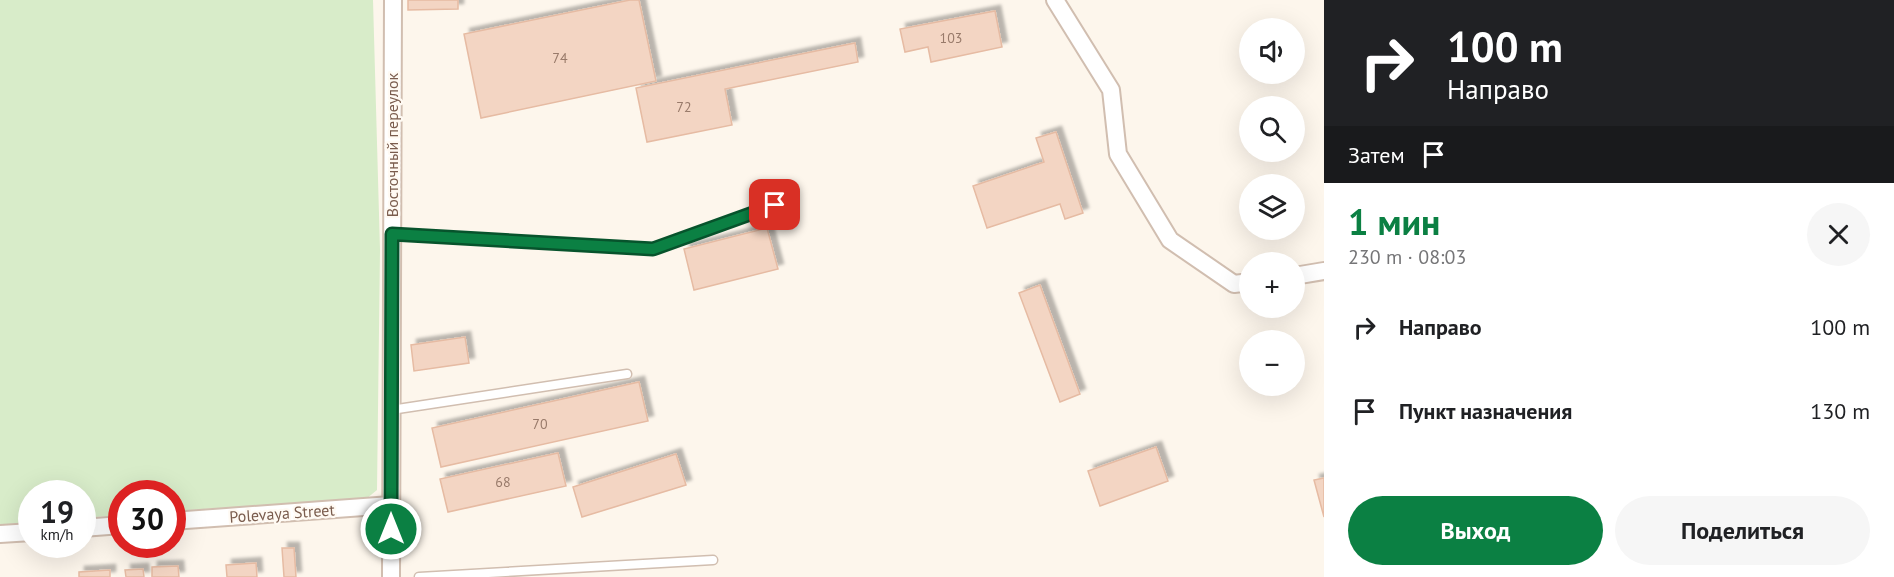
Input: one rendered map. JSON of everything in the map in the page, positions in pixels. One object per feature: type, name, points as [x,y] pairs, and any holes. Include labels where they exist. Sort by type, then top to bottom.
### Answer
[{"type":"street","name":"Восточный переулок","points":[[391,577],[393,0]]},
{"type":"street","points":[[1055,0],[1111,90],[1118,154],[1170,240],[1239,281]]},
{"type":"street","points":[[1305,274],[1324,271]]},
{"type":"street","name":"Polevaya Street","points":[[186,520],[391,505]]},
{"type":"street","points":[[0,534],[18,533]]},
{"type":"lane","points":[[392,234],[653,249],[775,205]]},
{"type":"lane","points":[[391,410],[627,374]]},
{"type":"lane","points":[[419,577],[713,560]]},
{"type":"green space","points":[[0,0],[373,0],[380,250],[377,490],[366,499],[186,510],[186,480],[108,480],[108,516],[96,517],[96,480],[18,480],[18,523],[0,525]]},
{"type":"building","points":[[408,0],[458,0],[458,9],[408,10]]},
{"type":"building","points":[[639,0],[656,81],[481,118],[464,34]]},
{"type":"building","points":[[995,11],[1002,47],[931,62],[928,47],[905,52],[900,29]]},
{"type":"building","points":[[855,43],[858,62],[725,89],[732,125],[647,142],[636,88]]},
{"type":"building","points":[[1056,132],[1083,213],[1065,219],[1060,204],[987,228],[973,186],[1044,162],[1036,138]]},
{"type":"building","points":[[767,228],[778,269],[694,290],[684,249]]},
{"type":"building","points":[[1040,285],[1080,394],[1060,402],[1019,293]]},
{"type":"building","points":[[465,337],[469,363],[414,371],[411,345]]},
{"type":"building","points":[[639,382],[648,421],[441,467],[432,428]]},
{"type":"building","points":[[1156,447],[1168,481],[1100,506],[1088,471]]},
{"type":"building","points":[[558,453],[566,486],[448,512],[440,479]]},
{"type":"building","points":[[676,454],[686,485],[582,517],[573,487]]},
{"type":"building","points":[[1324,478],[1324,517],[1314,480]]},
{"type":"building","points":[[282,548],[294,548],[296,577],[284,577]]},
{"type":"building","points":[[256,563],[257,577],[227,577],[226,565]]},
{"type":"building","points":[[178,566],[179,577],[152,577],[152,567]]},
{"type":"building","points":[[143,569],[144,577],[126,577],[125,570]]},
{"type":"building","points":[[110,570],[110,577],[79,577],[79,572]]},
{"type":"route","points":[[391,529],[392,234],[653,249],[775,205]]}]
